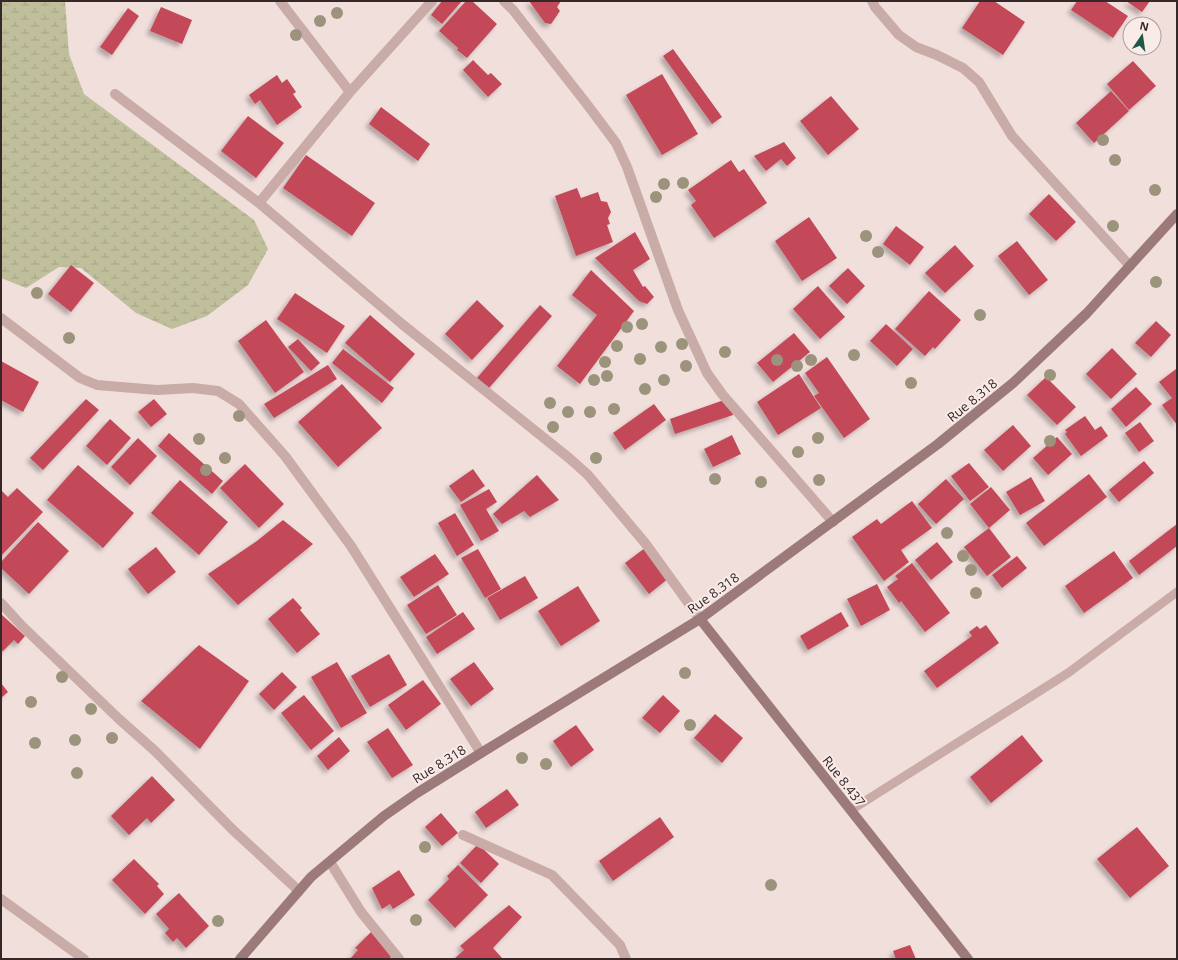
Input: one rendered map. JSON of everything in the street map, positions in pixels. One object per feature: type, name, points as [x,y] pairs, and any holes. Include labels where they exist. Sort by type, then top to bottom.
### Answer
[{"type":"main road","name":"Rue 8.318","points":[[240,959],[311,877],[384,816],[417,793],[481,753],[700,619],[938,444],[1013,383],[1087,313],[1177,214]]},
{"type":"main road","name":"Rue 8.437","points":[[700,619],[968,959]]},
{"type":"street","points":[[280,1],[350,92]]},
{"type":"street","points":[[259,203],[350,92],[432,1]]},
{"type":"street","points":[[504,1],[518,16],[616,144],[627,168],[678,310],[707,372],[722,394],[833,522]]},
{"type":"street","points":[[872,1],[875,7],[899,35],[916,47],[964,68],[979,82],[1012,136],[1130,266]]},
{"type":"street","points":[[116,94],[259,203],[402,324],[538,432],[588,475],[645,544],[700,619]]},
{"type":"street","points":[[1,318],[80,378],[97,385],[157,390],[193,388],[218,391],[239,404],[286,456],[351,546],[481,753]]},
{"type":"street","points":[[1,603],[28,631],[155,751],[233,830],[299,891]]},
{"type":"street","points":[[463,835],[552,875],[620,945],[626,959]]},
{"type":"street","points":[[330,862],[361,912],[399,959]]},
{"type":"street","points":[[1,899],[84,959]]},
{"type":"lane","points":[[851,810],[1068,673],[1177,592]]},
{"type":"green space","points":[[1,1],[65,1],[69,54],[84,94],[254,220],[268,249],[248,285],[207,316],[172,329],[136,313],[81,268],[59,267],[26,288],[1,278]]},
{"type":"building","points":[[442,1],[462,1],[442,24],[431,15]]},
{"type":"building","points":[[466,1],[472,1],[497,24],[467,58],[439,31]]},
{"type":"building","points":[[529,1],[561,1],[557,7],[560,11],[551,24],[545,23]]},
{"type":"building","points":[[980,1],[994,1],[1025,22],[1003,55],[962,28]]},
{"type":"building","points":[[1077,1],[1105,1],[1128,16],[1122,16],[1122,25],[1113,38],[1071,10]]},
{"type":"building","points":[[1126,1],[1150,1],[1142,12]]},
{"type":"building","points":[[161,7],[192,20],[182,44],[150,31]]},
{"type":"building","points":[[128,8],[139,16],[112,55],[100,47]]},
{"type":"building","points":[[673,49],[722,117],[712,124],[663,56]]},
{"type":"building","points":[[473,60],[488,75],[491,73],[502,84],[488,97],[463,70]]},
{"type":"building","points":[[1133,61],[1156,86],[1129,110],[1107,84]]},
{"type":"building","points":[[662,74],[698,134],[662,155],[626,95]]},
{"type":"building","points":[[277,75],[282,83],[287,79],[296,92],[293,94],[302,107],[277,125],[260,100],[255,104],[249,95]]},
{"type":"building","points":[[1111,91],[1129,111],[1094,143],[1076,123]]},
{"type":"building","points":[[831,96],[859,129],[828,155],[800,121]]},
{"type":"building","points":[[381,107],[430,144],[418,161],[369,124]]},
{"type":"building","points":[[248,116],[284,143],[256,178],[221,151]]},
{"type":"building","points":[[784,142],[796,158],[787,166],[781,159],[766,171],[754,156]]},
{"type":"building","points":[[306,155],[375,203],[352,236],[283,188]]},
{"type":"building","points":[[731,160],[739,172],[744,169],[767,203],[714,238],[691,205],[696,201],[688,190]]},
{"type":"building","points":[[577,188],[581,198],[598,192],[601,201],[607,202],[611,212],[608,218],[610,224],[607,225],[613,242],[576,256],[555,196]]},
{"type":"building","points":[[1049,194],[1076,222],[1056,241],[1029,214]]},
{"type":"building","points":[[809,217],[837,258],[802,281],[775,241]]},
{"type":"building","points":[[896,226],[924,247],[910,265],[883,244]]},
{"type":"building","points":[[635,232],[650,259],[633,270],[643,287],[645,286],[654,297],[647,304],[639,301],[595,258]]},
{"type":"building","points":[[1017,241],[1048,280],[1029,295],[998,256]]},
{"type":"building","points":[[955,245],[974,266],[945,293],[925,273]]},
{"type":"building","points":[[71,265],[94,283],[71,312],[48,294]]},
{"type":"building","points":[[848,268],[865,286],[847,304],[829,286]]},
{"type":"building","points":[[591,270],[634,311],[580,384],[557,366],[597,315],[572,295]]},
{"type":"building","points":[[818,286],[845,317],[820,339],[793,309]]},
{"type":"building","points":[[929,291],[961,320],[935,349],[933,347],[925,356],[895,329]]},
{"type":"building","points":[[295,293],[345,326],[327,353],[277,319]]},
{"type":"building","points":[[477,300],[504,326],[472,360],[445,334]]},
{"type":"building","points":[[540,305],[552,316],[489,388],[477,378]]},
{"type":"building","points":[[370,315],[415,354],[390,382],[345,343]]},
{"type":"building","points":[[266,320],[304,372],[275,393],[238,341]]},
{"type":"building","points":[[1156,321],[1171,335],[1151,357],[1135,343]]},
{"type":"building","points":[[886,324],[913,349],[897,366],[870,341]]},
{"type":"building","points":[[794,333],[810,352],[773,382],[757,363]]},
{"type":"building","points":[[298,339],[320,363],[311,371],[288,347]]},
{"type":"building","points":[[1112,348],[1137,374],[1111,399],[1086,374]]},
{"type":"building","points":[[343,349],[394,388],[382,403],[332,363]]},
{"type":"building","points":[[827,357],[870,419],[844,438],[814,396],[819,393],[805,373]]},
{"type":"building","points":[[1,361],[39,382],[23,412],[1,400]]},
{"type":"building","points":[[328,365],[337,379],[274,418],[264,404]]},
{"type":"building","points":[[1176,369],[1177,425],[1162,405],[1172,398],[1159,382]]},
{"type":"building","points":[[799,374],[821,408],[778,435],[757,402]]},
{"type":"building","points":[[1046,377],[1076,407],[1057,425],[1027,395]]},
{"type":"building","points":[[342,384],[382,428],[338,467],[298,422]]},
{"type":"building","points":[[1136,387],[1152,404],[1126,427],[1111,409]]},
{"type":"building","points":[[86,399],[99,410],[43,470],[30,458]]},
{"type":"building","points":[[154,399],[167,414],[151,427],[138,412]]},
{"type":"building","points":[[724,400],[732,408],[733,415],[675,434],[670,419]]},
{"type":"building","points":[[654,404],[666,420],[625,450],[613,433]]},
{"type":"building","points":[[1085,416],[1095,430],[1101,426],[1108,436],[1081,456],[1065,434],[1067,432],[1065,430]]},
{"type":"building","points":[[110,419],[131,438],[107,465],[86,446]]},
{"type":"building","points":[[1140,422],[1154,441],[1139,452],[1125,433]]},
{"type":"building","points":[[1013,425],[1031,446],[1003,471],[984,450]]},
{"type":"building","points":[[169,433],[223,481],[212,494],[158,446]]},
{"type":"building","points":[[732,435],[741,454],[713,467],[704,449]]},
{"type":"building","points":[[1057,437],[1072,454],[1048,475],[1033,458]]},
{"type":"building","points":[[138,438],[157,456],[130,485],[111,467]]},
{"type":"building","points":[[1144,461],[1154,473],[1119,502],[1109,490]]},
{"type":"building","points":[[969,463],[989,487],[970,501],[951,476]]},
{"type":"building","points":[[245,464],[284,504],[259,528],[220,488]]},
{"type":"building","points":[[78,465],[134,513],[103,548],[47,500]]},
{"type":"building","points":[[473,469],[485,486],[461,502],[449,486]]},
{"type":"building","points":[[1089,474],[1107,497],[1044,546],[1026,523]]},
{"type":"building","points":[[537,475],[559,500],[530,517],[524,511],[502,524],[493,514]]},
{"type":"building","points":[[1031,477],[1045,501],[1020,515],[1006,492]]},
{"type":"building","points":[[946,479],[964,499],[936,524],[918,504]]},
{"type":"building","points":[[180,480],[228,522],[199,555],[151,513]]},
{"type":"building","points":[[991,487],[1010,510],[989,528],[970,504]]},
{"type":"building","points":[[17,488],[43,512],[1,556],[1,490],[8,497]]},
{"type":"building","points":[[489,489],[497,502],[486,509],[499,531],[481,541],[460,505]]},
{"type":"building","points":[[912,501],[932,528],[901,550],[909,562],[884,581],[852,537],[877,519],[881,524]]},
{"type":"building","points":[[455,513],[474,545],[457,556],[438,523]]},
{"type":"building","points":[[283,520],[313,544],[238,605],[208,574],[257,541]]},
{"type":"building","points":[[38,522],[69,551],[29,594],[1,568],[1,562]]},
{"type":"building","points":[[1177,524],[1177,546],[1139,575],[1129,561]]},
{"type":"building","points":[[989,528],[1011,557],[987,576],[964,547]]},
{"type":"building","points":[[937,542],[953,562],[931,580],[915,560]]},
{"type":"building","points":[[156,547],[176,572],[148,594],[128,569]]},
{"type":"building","points":[[645,548],[669,578],[649,594],[625,563]]},
{"type":"building","points":[[478,549],[501,589],[485,598],[461,558]]},
{"type":"building","points":[[1114,551],[1133,578],[1084,613],[1065,586]]},
{"type":"building","points":[[435,554],[449,574],[414,597],[400,577]]},
{"type":"building","points":[[1017,556],[1027,568],[1002,588],[992,575]]},
{"type":"building","points":[[912,563],[950,613],[925,632],[901,601],[899,603],[887,587],[898,579],[895,576]]},
{"type":"building","points":[[525,576],[538,598],[500,620],[487,598]]},
{"type":"building","points":[[877,584],[890,610],[861,626],[847,599]]},
{"type":"building","points":[[438,585],[457,615],[426,634],[407,605]]},
{"type":"building","points":[[578,586],[600,621],[561,646],[538,611]]},
{"type":"building","points":[[293,598],[302,608],[300,610],[320,634],[297,653],[268,619]]},
{"type":"building","points":[[463,612],[475,629],[437,654],[426,637]]},
{"type":"building","points":[[841,612],[849,626],[808,650],[800,636]]},
{"type":"building","points":[[1,614],[25,636],[18,644],[14,640],[3,651],[1,650]]},
{"type":"building","points":[[986,625],[999,643],[937,688],[924,671],[972,636],[969,632],[977,626],[980,629]]},
{"type":"building","points":[[199,645],[249,681],[200,749],[141,701]]},
{"type":"building","points":[[389,654],[407,685],[370,707],[351,676]]},
{"type":"building","points":[[337,662],[367,713],[341,728],[311,677]]},
{"type":"building","points":[[474,662],[494,689],[471,706],[450,679]]},
{"type":"building","points":[[282,672],[297,687],[274,710],[259,694]]},
{"type":"building","points":[[423,680],[441,704],[406,730],[388,705]]},
{"type":"building","points":[[1,683],[8,692],[1,698]]},
{"type":"building","points":[[304,695],[334,731],[311,750],[281,713]]},
{"type":"building","points":[[663,695],[680,711],[660,733],[642,718]]},
{"type":"building","points":[[715,714],[743,738],[722,763],[694,738]]},
{"type":"building","points":[[576,725],[594,750],[571,767],[553,741]]},
{"type":"building","points":[[388,728],[413,765],[392,778],[367,742]]},
{"type":"building","points":[[1022,735],[1043,761],[991,803],[970,777]]},
{"type":"building","points":[[339,737],[350,751],[328,770],[317,756]]},
{"type":"building","points":[[152,776],[175,800],[151,823],[147,818],[129,835],[111,816]]},
{"type":"building","points":[[507,789],[519,805],[486,828],[475,812]]},
{"type":"building","points":[[441,813],[458,833],[442,846],[425,827]]},
{"type":"building","points":[[660,817],[674,837],[613,881],[599,861]]},
{"type":"building","points":[[1137,827],[1169,866],[1130,898],[1097,859]]},
{"type":"building","points":[[478,844],[499,864],[481,883],[460,863]]},
{"type":"building","points":[[134,859],[159,884],[157,886],[164,894],[145,914],[112,880]]},
{"type":"building","points":[[458,865],[488,895],[455,928],[428,900],[449,879],[447,876]]},
{"type":"building","points":[[399,870],[415,895],[393,909],[390,904],[382,909],[372,888]]},
{"type":"building","points":[[179,893],[209,926],[186,948],[177,938],[173,942],[165,933],[169,929],[156,914]]},
{"type":"building","points":[[509,905],[522,917],[493,948],[503,959],[454,959],[464,950],[460,946]]},
{"type":"building","points":[[371,932],[393,955],[389,959],[350,959],[358,950],[355,948]]},
{"type":"building","points":[[910,945],[916,959],[896,959],[893,951]]}]
